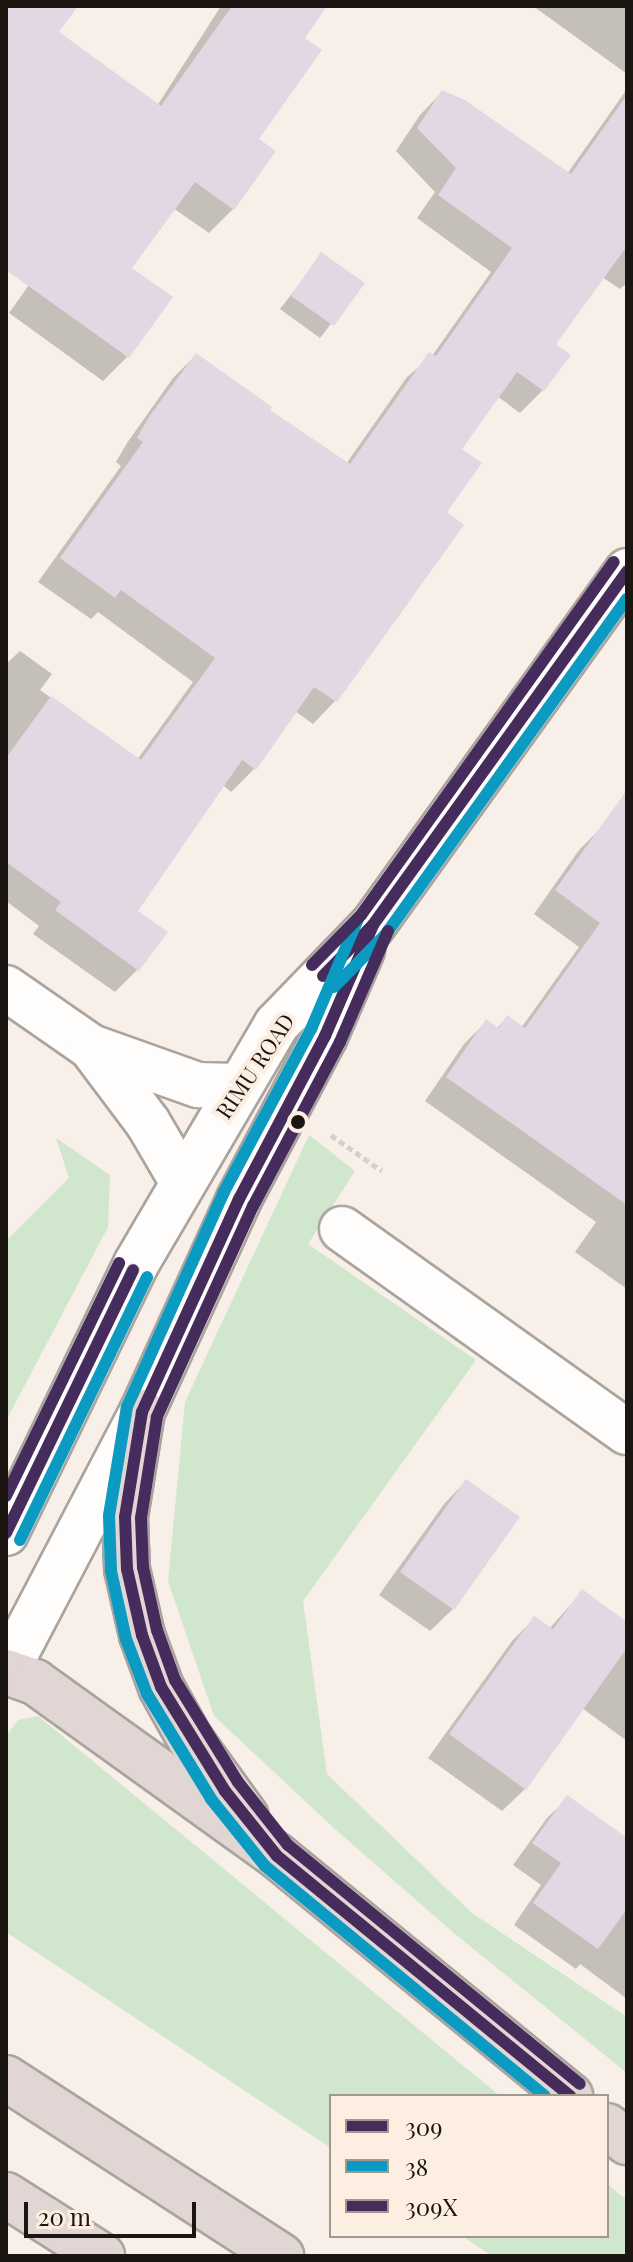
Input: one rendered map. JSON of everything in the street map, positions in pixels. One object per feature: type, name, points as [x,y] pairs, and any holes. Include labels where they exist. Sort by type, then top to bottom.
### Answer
[{"type":"highway","points":[[142,1412],[125,1517],[127,1569],[142,1635],[161,1687],[190,1739],[277,1856]]},
{"type":"highway","points":[[6,1672],[35,1682],[277,1856],[568,2094]]},
{"type":"highway","points":[[6,2078],[281,2256]]},
{"type":"highway","points":[[609,2128],[627,2142]]},
{"type":"highway","points":[[6,2195],[102,2256]]},
{"type":"main road","name":"RIMU ROAD","points":[[6,1533],[136,1264],[276,1025],[373,925],[627,571]]},
{"type":"main road","name":"RIMU ROAD","points":[[6,1672],[142,1412],[239,1199],[325,1036],[373,925]]},
{"type":"main road","points":[[6,988],[91,1047],[198,1085],[238,1086]]},
{"type":"main road","points":[[91,1047],[148,1123],[182,1181]]},
{"type":"main road","points":[[342,1229],[627,1432]]},
{"type":"path","points":[[290,1102],[382,1171]]},
{"type":"green space","points":[[309,1135],[355,1171],[308,1244],[476,1360],[303,1601],[327,1774],[472,1913],[627,2017],[627,2073],[455,1934],[335,1829],[214,1716],[168,1581],[185,1402]]},
{"type":"green space","points":[[56,1138],[110,1175],[108,1227],[6,1421],[6,1241],[69,1178]]},
{"type":"green space","points":[[38,1716],[498,2094],[329,2094],[329,2147],[6,1932],[6,1736],[18,1720]]},
{"type":"green space","points":[[609,2186],[627,2200],[627,2256],[492,2256],[465,2238],[609,2238]]},
{"type":"building","points":[[6,6],[78,6],[59,32],[161,106],[232,6],[327,6],[305,38],[322,50],[259,139],[276,151],[234,210],[195,182],[132,268],[173,297],[129,358],[6,270]]},
{"type":"building","points":[[442,90],[465,100],[571,174],[627,95],[627,246],[556,344],[571,355],[544,391],[517,372],[462,449],[482,463],[447,512],[464,525],[337,702],[314,687],[256,770],[242,760],[138,911],[168,932],[139,971],[55,910],[61,902],[6,862],[6,758],[51,696],[141,760],[215,658],[121,590],[115,598],[60,558],[143,442],[137,438],[149,417],[196,353],[272,407],[270,410],[350,464],[429,352],[436,356],[512,248],[438,195],[456,168],[417,128]]},
{"type":"building","points":[[321,252],[365,283],[334,326],[291,296]]},
{"type":"building","points":[[627,790],[627,1205],[446,1077],[486,1019],[499,1028],[507,1015],[525,1028],[600,923],[555,890]]},
{"type":"building","points":[[466,1479],[520,1517],[454,1610],[400,1572]]},
{"type":"building","points":[[582,1589],[627,1622],[627,1648],[526,1790],[449,1734],[534,1616],[553,1629]]},
{"type":"building","points":[[567,1795],[627,1838],[627,1909],[598,1949],[533,1903],[561,1863],[532,1843]]},
{"type":"transit line","name":"309X","points":[[312,965],[361,915],[614,562]]},
{"type":"transit line","name":"309","points":[[323,976],[373,925],[627,571]]},
{"type":"transit line","name":"38","points":[[334,987],[386,934],[627,598]]},
{"type":"transit line","name":"38","points":[[358,919],[311,1029],[224,1192],[127,1407],[109,1516],[111,1571],[126,1639],[147,1694],[211,1799],[265,1866],[543,2094]]},
{"type":"transit line","name":"309","points":[[373,925],[325,1036],[239,1199],[142,1412],[125,1517],[127,1569],[142,1635],[161,1687],[225,1791],[277,1856],[568,2094]]},
{"type":"transit line","name":"309X","points":[[388,931],[340,1042],[253,1206],[157,1417],[141,1518],[143,1567],[157,1630],[175,1680],[238,1782],[288,1845],[580,2084]]},
{"type":"transit line","name":"309X","points":[[6,1496],[119,1263]]},
{"type":"transit line","name":"309","points":[[6,1533],[133,1270]]},
{"type":"transit line","name":"38","points":[[20,1540],[147,1277]]}]
